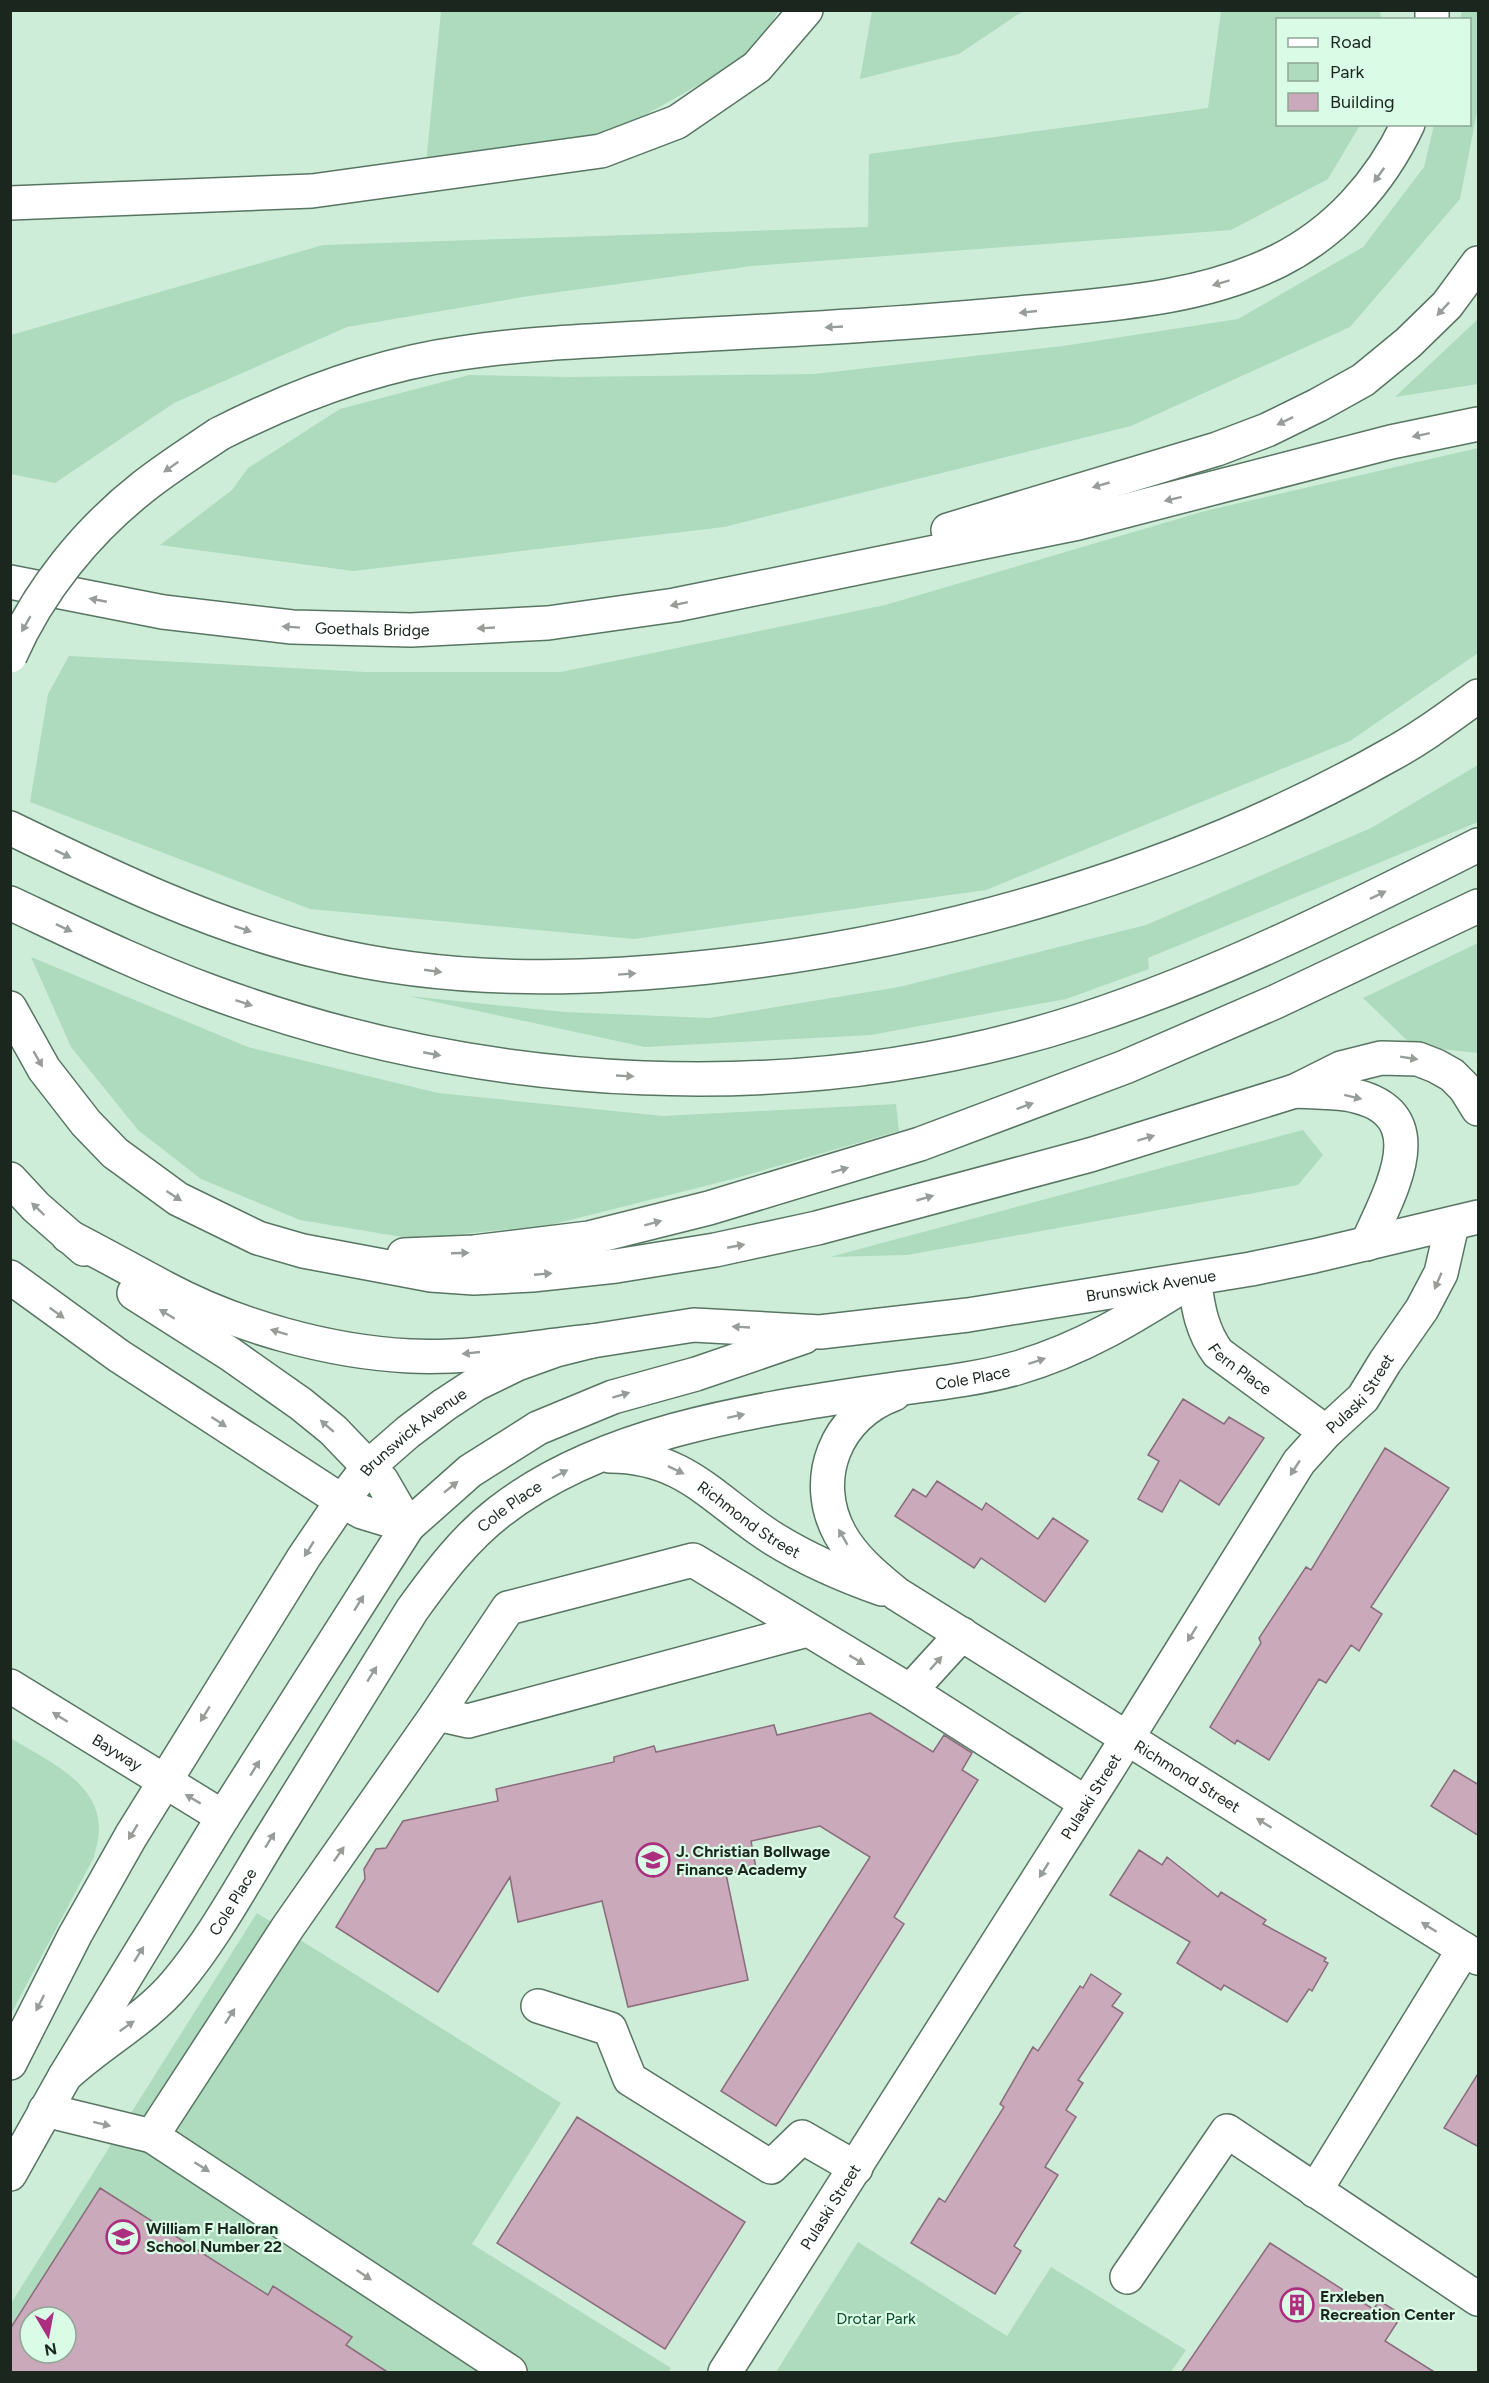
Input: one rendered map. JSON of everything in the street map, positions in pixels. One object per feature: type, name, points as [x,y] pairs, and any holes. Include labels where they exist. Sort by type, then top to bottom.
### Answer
[{"type":"main road","points":[[10,203],[312,190],[601,151],[677,122],[748,74],[757,67],[806,10]]},
{"type":"main road","points":[[10,656],[42,596],[73,555],[142,488],[219,434],[297,397],[381,369],[457,353],[532,345],[968,318],[1149,299],[1219,284],[1279,260],[1305,246],[1331,226],[1356,203],[1380,174],[1407,126]]},
{"type":"main road","points":[[736,591],[1145,472],[1267,430],[1318,405],[1372,372],[1408,343],[1447,305],[1479,262]]},
{"type":"main road","points":[[736,591],[1078,523],[1372,447],[1479,424]]},
{"type":"main road","name":"Goethals Bridge","points":[[10,582],[163,612],[259,624],[354,630],[482,628],[548,623],[664,607],[736,591]]},
{"type":"main road","points":[[10,828],[126,885],[252,932],[321,952],[388,965],[462,975],[518,978],[586,977],[665,971],[748,962],[897,937],[978,917],[1135,870],[1273,814],[1340,782],[1391,755],[1479,696]]},
{"type":"main road","points":[[10,903],[159,972],[212,992],[326,1029],[387,1045],[453,1058],[563,1073],[682,1078],[802,1075],[922,1058],[1031,1035],[1082,1020],[1264,950],[1479,845]]},
{"type":"main road","points":[[339,1258],[474,1252],[590,1238],[709,1208],[854,1165],[920,1144],[1125,1067],[1275,1002],[1479,906]]},
{"type":"main road","points":[[10,1008],[44,1069],[64,1097],[115,1153],[178,1199],[258,1238],[303,1251],[430,1275],[474,1278],[573,1271],[674,1257],[817,1228],[1090,1155],[1295,1091],[1341,1068],[1381,1058],[1418,1059],[1452,1075],[1465,1088],[1479,1109]]},
{"type":"main road","points":[[1295,1091],[1345,1094],[1361,1098],[1387,1112],[1396,1121],[1401,1134],[1400,1164],[1367,1244]]},
{"type":"main road","points":[[10,1179],[36,1207],[137,1296],[221,1348],[301,1404],[333,1430],[382,1481],[408,1526]]},
{"type":"main road","name":"Brunswick Avenue","points":[[163,1781],[322,1529],[369,1466],[408,1432],[476,1384],[517,1364],[556,1350],[592,1341],[694,1324],[820,1332],[968,1315],[1194,1279],[1314,1256],[1465,1221]]},
{"type":"main road","name":"Pulaski Street","points":[[725,2373],[1128,1737],[1299,1462],[1326,1432],[1363,1398],[1433,1292],[1465,1221]]},
{"type":"main road","points":[[68,1236],[199,1304],[281,1333],[324,1344],[368,1352],[412,1356],[451,1355],[592,1341]]},
{"type":"main road","points":[[10,1277],[119,1356],[342,1501],[362,1512],[408,1526]]},
{"type":"main road","name":"Fern Place","points":[[1194,1279],[1198,1311],[1208,1340],[1218,1353],[1326,1432]]},
{"type":"main road","name":"Cole Place","points":[[65,2076],[158,2001],[176,1983],[197,1956],[412,1610],[460,1547],[499,1512],[544,1483],[599,1456],[662,1435],[729,1417],[795,1404],[1014,1369],[1064,1352],[1117,1327],[1194,1279]]},
{"type":"main road","name":"Brunswick Avenue","points":[[223,1817],[408,1526],[470,1471],[538,1428],[613,1397],[696,1374],[820,1332]]},
{"type":"main road","name":"Richmond Street","points":[[918,1385],[871,1405],[842,1434],[832,1452],[828,1471],[828,1491],[832,1513],[840,1533],[867,1569],[897,1594],[1472,1954]]},
{"type":"main road","name":"Richmond Street","points":[[599,1456],[646,1458],[667,1465],[686,1474],[772,1538],[799,1554],[897,1594]]},
{"type":"main road","points":[[152,2136],[288,1927],[508,1608],[693,1560],[910,1691],[1086,1803]]},
{"type":"main road","points":[[437,1714],[468,1721],[807,1630]]},
{"type":"main road","points":[[910,1691],[962,1634]]},
{"type":"main road","name":"Bayway","points":[[10,1686],[223,1817]]},
{"type":"main road","points":[[10,2063],[80,1926],[163,1781]]},
{"type":"main road","name":"Cole Place","points":[[10,2174],[65,2076],[223,1817]]},
{"type":"main road","points":[[1315,2191],[1472,1954]]},
{"type":"main road","points":[[538,2006],[610,2029],[630,2079],[771,2167],[802,2137],[856,2168]]},
{"type":"main road","points":[[45,2110],[152,2136],[510,2373]]},
{"type":"main road","points":[[1127,2277],[1227,2131],[1479,2299]]},
{"type":"green space","points":[[872,10],[1023,11],[959,54],[860,79]]},
{"type":"green space","points":[[441,11],[778,11],[757,52],[599,141],[426,164]]},
{"type":"green space","points":[[1221,11],[1380,11],[1381,18],[1276,18],[1276,126],[1359,126],[1328,179],[1231,230],[752,266],[529,296],[347,327],[174,403],[55,483],[11,474],[11,335],[323,245],[868,227],[869,154],[1208,108]]},
{"type":"green space","points":[[1462,11],[1478,11],[1478,107],[1460,199],[1350,327],[1131,426],[724,527],[353,571],[160,545],[232,490],[248,468],[340,409],[469,375],[568,377],[814,374],[1063,346],[1238,319],[1363,247],[1424,167],[1434,126],[1471,126],[1471,18],[1460,18]]},
{"type":"green space","points":[[1478,319],[1478,384],[1395,397]]},
{"type":"green space","points":[[1478,448],[1478,653],[1350,741],[986,890],[634,939],[310,909],[30,802],[48,694],[69,656],[366,672],[561,672],[885,605],[1205,511]]},
{"type":"green space","points":[[1478,765],[1478,822],[1148,958],[1149,969],[1066,999],[871,1035],[645,1047],[408,996],[565,1012],[709,1018],[899,987],[1146,925],[1371,828]]},
{"type":"green space","points":[[1478,943],[1478,1053],[1413,1046],[1363,998]]},
{"type":"green space","points":[[31,957],[248,1047],[438,1093],[663,1116],[896,1104],[899,1131],[733,1179],[550,1225],[414,1239],[300,1220],[201,1179],[138,1130],[71,1047]]},
{"type":"green space","points":[[1303,1130],[1323,1155],[1298,1185],[907,1255],[830,1257]]},
{"type":"green space","points":[[11,1738],[54,1764],[80,1785],[97,1812],[99,1829],[94,1857],[11,2014]]},
{"type":"green space","points":[[257,1913],[561,2103],[472,2244],[671,2368],[668,2372],[11,2372],[10,2305]]},
{"type":"green space","name":"Drotar Park","points":[[858,2242],[1007,2336],[1051,2267],[1186,2350],[1171,2372],[776,2372]]},
{"type":"building","points":[[1183,1399],[1224,1424],[1229,1417],[1264,1438],[1219,1505],[1180,1480],[1162,1512],[1138,1499],[1159,1461],[1148,1455]]},
{"type":"building","points":[[1385,1448],[1449,1488],[1371,1607],[1382,1614],[1359,1651],[1351,1645],[1326,1683],[1319,1679],[1269,1760],[1237,1740],[1235,1744],[1210,1727],[1261,1643],[1259,1638],[1306,1567],[1311,1570]]},
{"type":"building","points":[[937,1481],[982,1510],[986,1503],[1038,1539],[1053,1518],[1088,1541],[1045,1602],[981,1558],[974,1568],[895,1516],[913,1489],[926,1497]]},
{"type":"building","points":[[870,1713],[933,1752],[944,1735],[972,1753],[962,1770],[978,1780],[894,1917],[904,1924],[776,2126],[721,2091],[870,1857],[820,1826],[751,1841],[756,1868],[726,1874],[748,1980],[628,2007],[602,1901],[518,1922],[510,1877],[438,1992],[336,1927],[365,1879],[364,1869],[376,1849],[386,1848],[403,1821],[498,1801],[496,1789],[614,1762],[614,1757],[654,1746],[656,1752],[774,1725],[777,1735]]},
{"type":"building","points":[[1454,1770],[1479,1785],[1479,1836],[1431,1806]]},
{"type":"building","points":[[1139,1850],[1162,1865],[1167,1857],[1218,1897],[1221,1892],[1266,1920],[1263,1924],[1326,1958],[1324,1961],[1328,1963],[1312,1991],[1309,1989],[1287,2022],[1224,1985],[1221,1990],[1177,1963],[1190,1942],[1110,1895]]},
{"type":"building","points":[[1091,1974],[1121,1994],[1112,2006],[1123,2013],[1078,2080],[1083,2083],[1066,2110],[1076,2117],[1045,2167],[1058,2175],[1014,2246],[1021,2251],[995,2294],[911,2243],[939,2198],[945,2202],[1004,2107],[1000,2104],[1033,2047],[1038,2051],[1080,1986],[1083,1988]]},
{"type":"building","points":[[1479,2072],[1479,2147],[1444,2128]]},
{"type":"building","points":[[577,2117],[745,2222],[665,2349],[497,2243]]},
{"type":"building","name":"William F Halloran School Number 22","points":[[100,2188],[268,2295],[273,2286],[352,2337],[346,2345],[389,2373],[10,2373],[10,2329],[18,2316],[18,2365],[78,2365],[78,2305],[25,2305]]},
{"type":"building","name":"Erxleben Recreation Center","points":[[1270,2243],[1373,2309],[1380,2301],[1402,2315],[1385,2341],[1436,2373],[1181,2373]]},
{"type":"place","name":"J. Christian Bollwage Finance Academy","points":[[653,1860]]},
{"type":"place","name":"William F Halloran School Number 22","points":[[123,2237]]},
{"type":"place","name":"Erxleben Recreation Center","points":[[1297,2305]]}]
